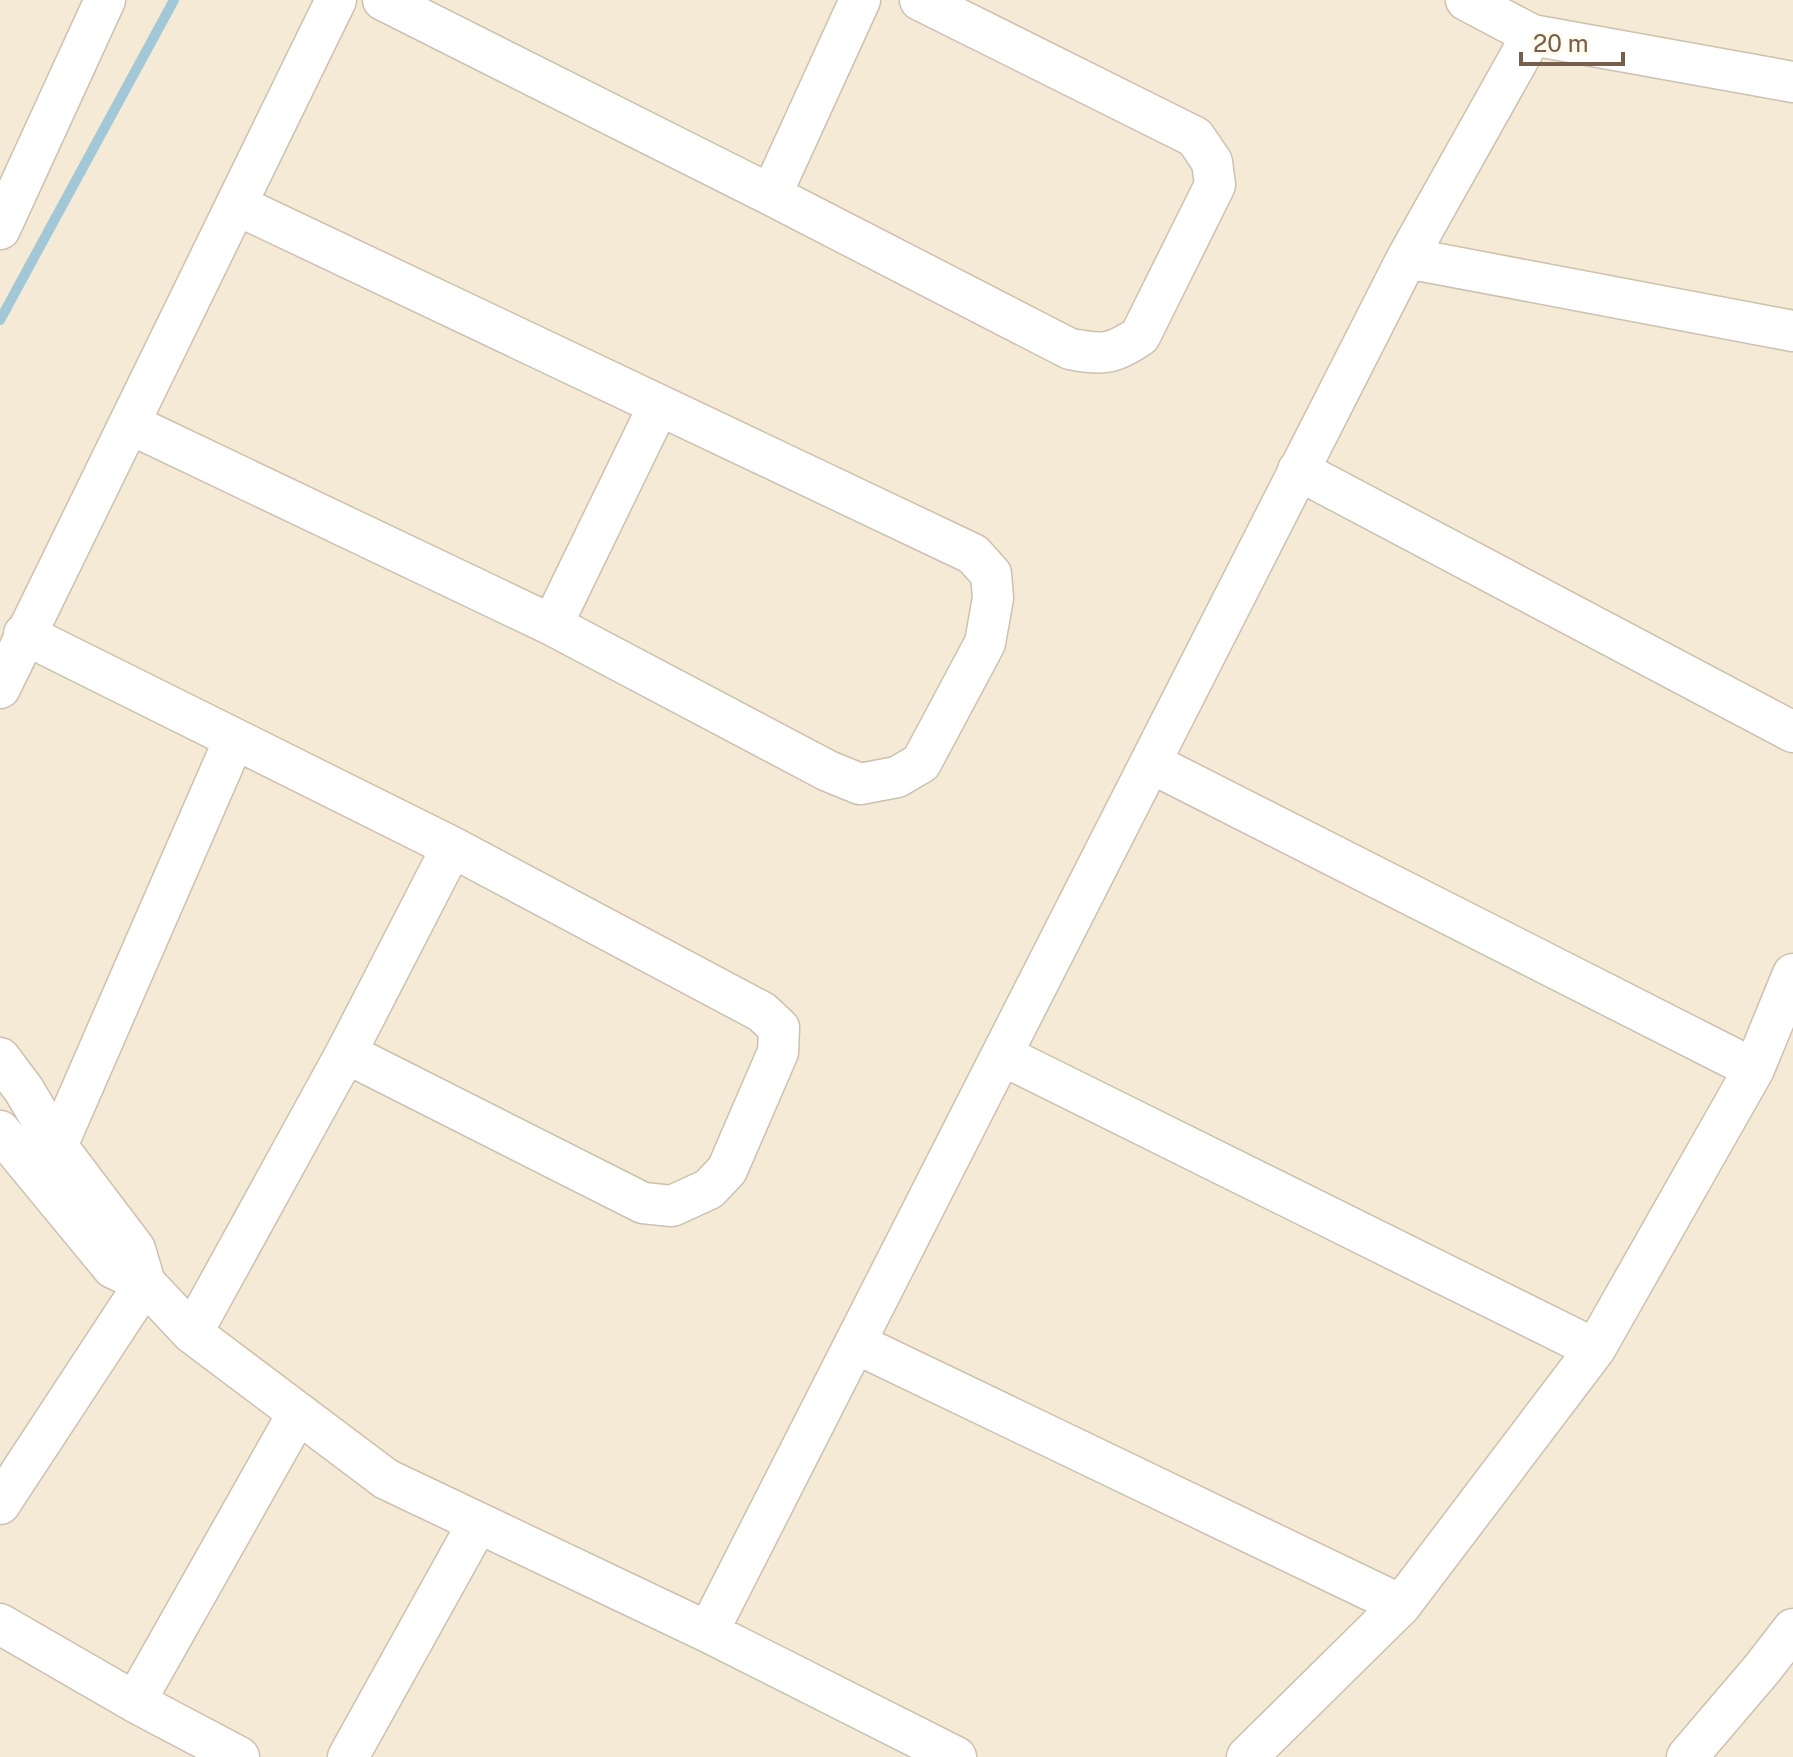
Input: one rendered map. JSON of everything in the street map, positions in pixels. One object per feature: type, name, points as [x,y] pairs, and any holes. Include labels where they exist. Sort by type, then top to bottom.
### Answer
[{"type":"street","points":[[0,229],[105,0]]},
{"type":"street","points":[[0,688],[12,639],[130,424],[336,0]]},
{"type":"street","points":[[383,0],[1070,349],[1100,354],[1119,350],[1140,336],[1215,185],[1212,162],[1195,137],[920,0]]},
{"type":"street","points":[[771,195],[860,0]]},
{"type":"street","points":[[1466,0],[1532,35],[1793,82]]},
{"type":"street","points":[[708,1632],[1407,258],[1532,35]]},
{"type":"street","points":[[130,424],[552,625],[828,771],[860,784],[897,777],[921,763],[985,643],[993,598],[991,574],[973,554],[237,205]]},
{"type":"street","points":[[1407,258],[1793,331]]},
{"type":"street","points":[[552,625],[659,405]]},
{"type":"street","points":[[1298,470],[1793,732]]},
{"type":"street","points":[[12,639],[234,740],[452,847],[762,1012],[779,1028],[778,1052],[727,1170],[709,1189],[672,1206],[643,1203],[346,1053]]},
{"type":"street","points":[[43,1156],[234,740]]},
{"type":"street","points":[[1151,763],[1754,1069]]},
{"type":"street","points":[[192,1333],[346,1053],[452,847]]},
{"type":"street","points":[[1247,1757],[1401,1605],[1595,1349],[1754,1069],[1793,974]]},
{"type":"street","points":[[1002,1055],[1595,1349]]},
{"type":"street","points":[[0,1058],[24,1090],[43,1156],[113,1268],[145,1283],[192,1333],[386,1479],[708,1632],[956,1757]]},
{"type":"street","points":[[0,1131],[43,1156]]},
{"type":"street","points":[[0,1504],[145,1283]]},
{"type":"street","points":[[855,1343],[1401,1605]]},
{"type":"street","points":[[135,1702],[298,1413]]},
{"type":"street","points":[[348,1757],[478,1523]]},
{"type":"street","points":[[0,1624],[135,1702],[239,1757]]},
{"type":"street","points":[[1687,1757],[1793,1629]]},
{"type":"shaded area","points":[[0,0],[1793,0],[1793,1757],[0,1757]]},
{"type":"waterway","points":[[0,320],[174,0]]}]
